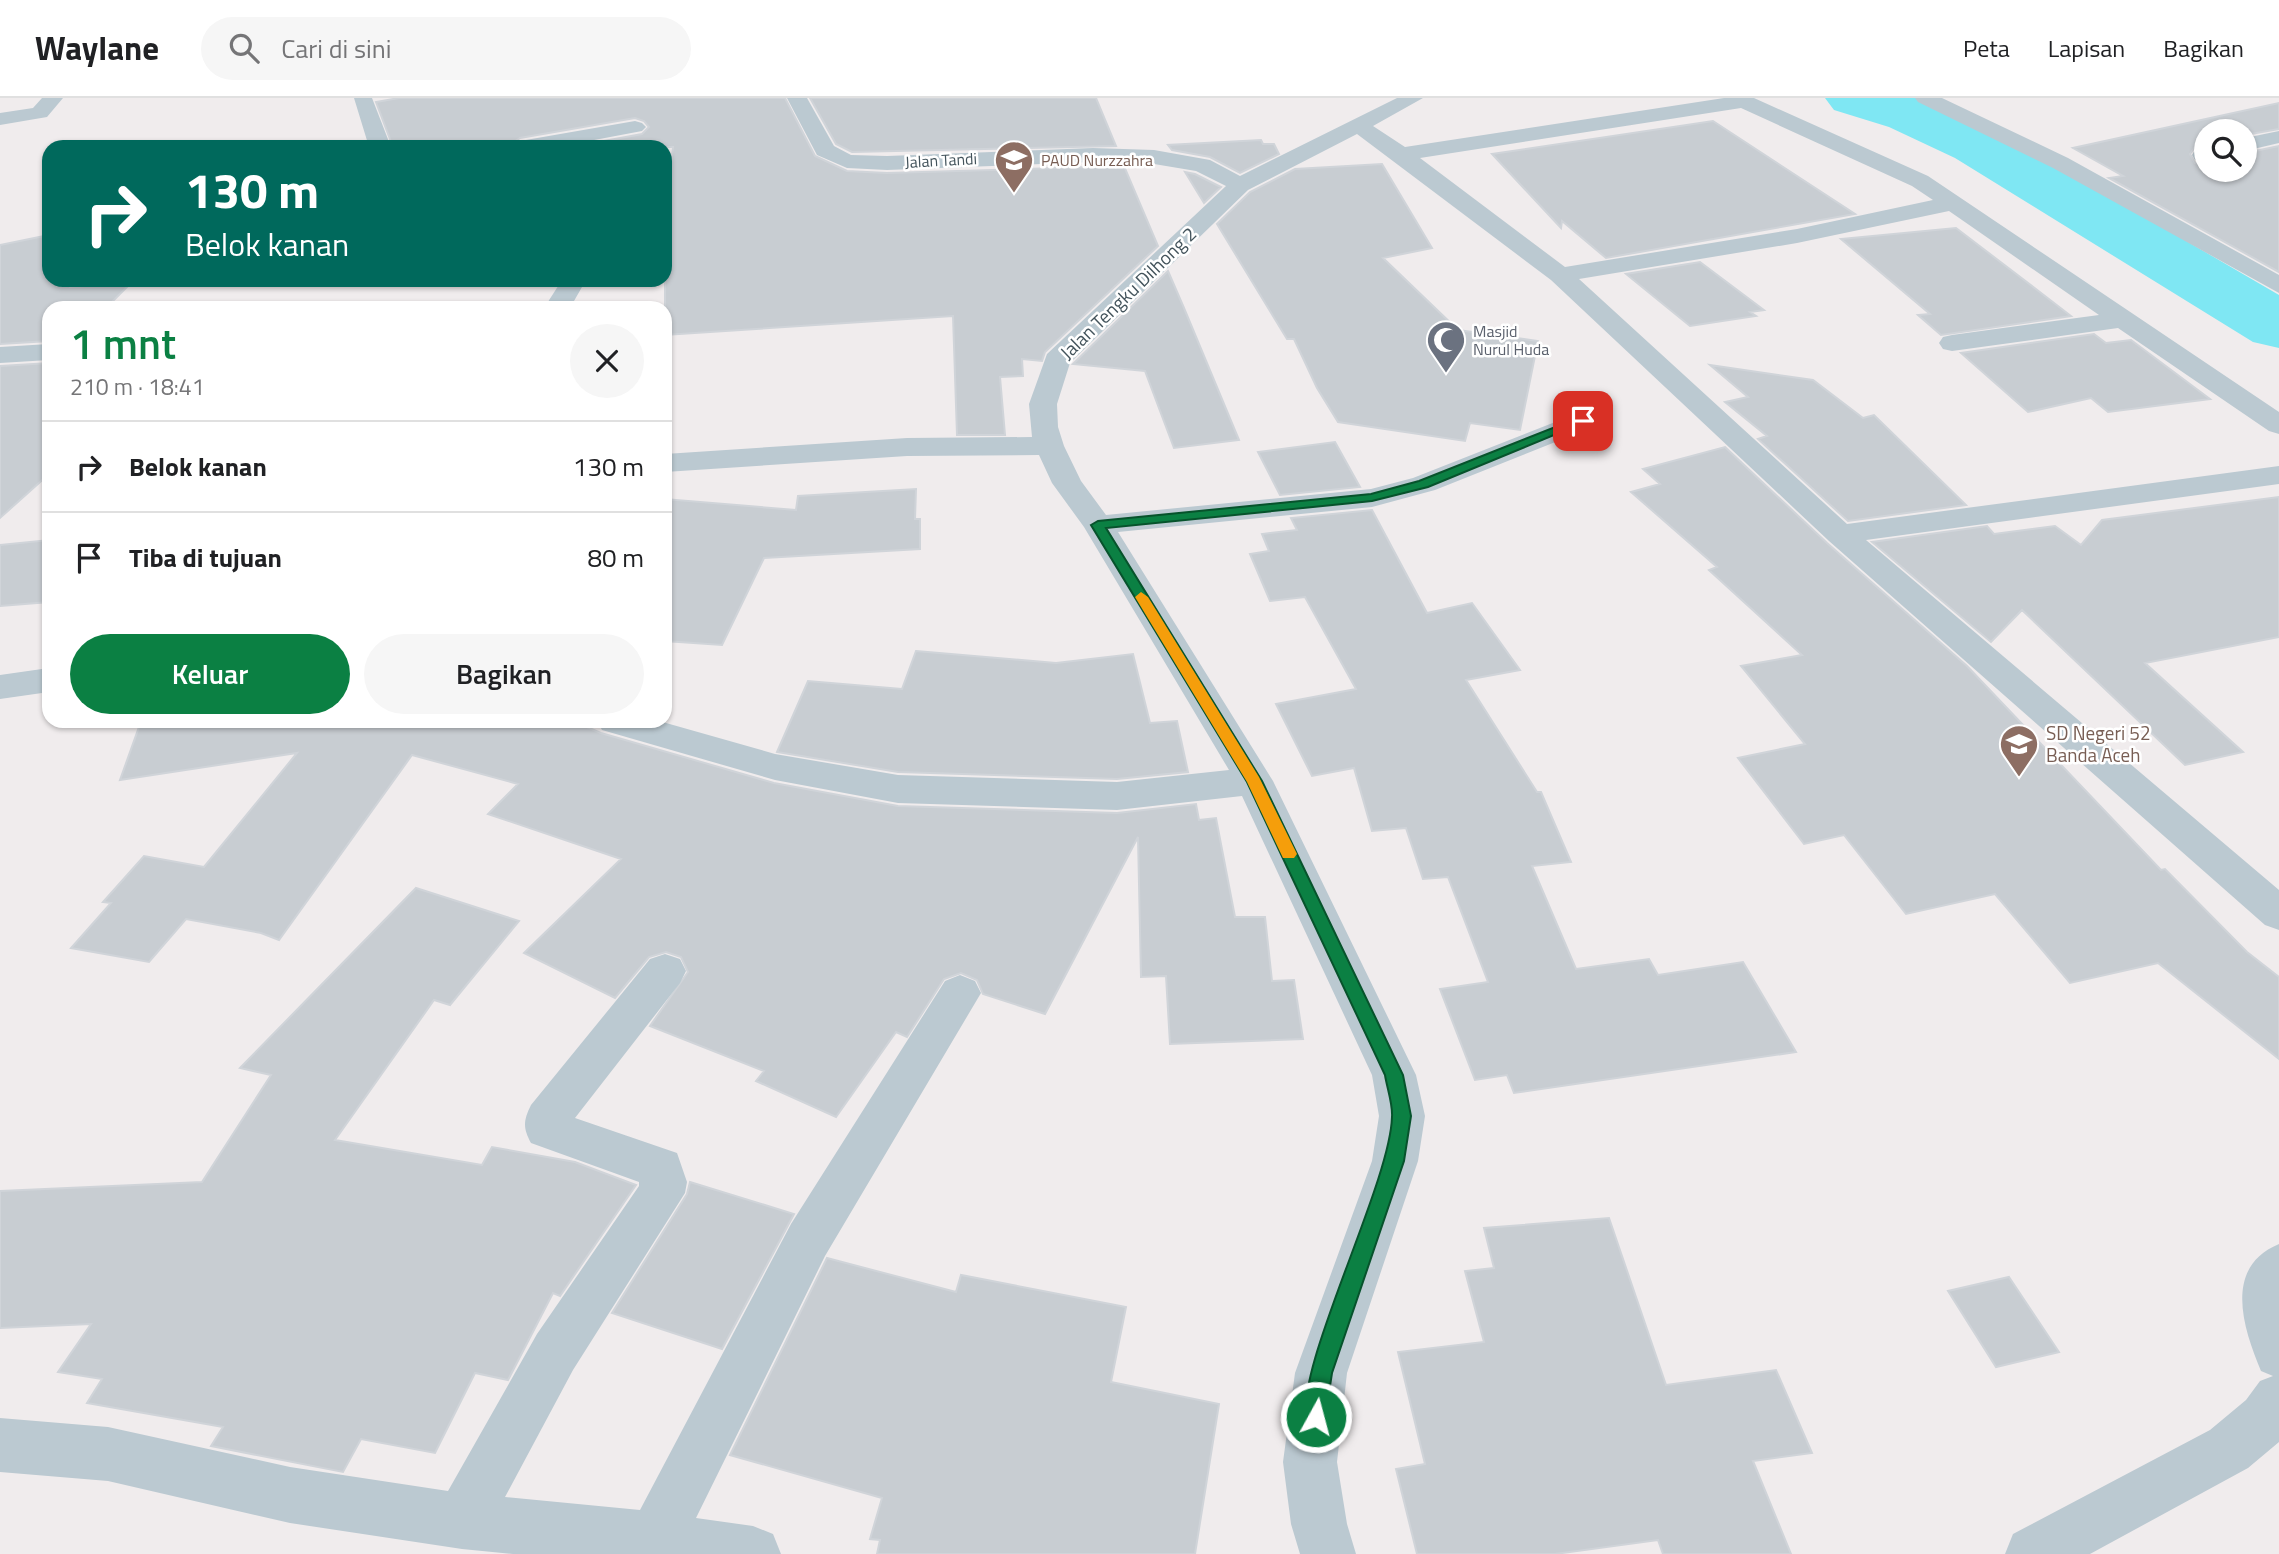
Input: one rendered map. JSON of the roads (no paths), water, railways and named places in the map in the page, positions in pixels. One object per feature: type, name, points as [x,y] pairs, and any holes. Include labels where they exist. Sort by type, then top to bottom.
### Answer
[{"type":"street","points":[[0,119],[40,113],[53,98]]},
{"type":"street","name":"Jalan Tandi","points":[[797,98],[825,150],[847,161],[1154,157],[1202,165],[1240,185]]},
{"type":"street","points":[[1925,98],[1982,123],[2088,177],[2279,285]]},
{"type":"street","points":[[363,100],[377,140]]},
{"type":"street","points":[[1401,154],[1741,100],[1908,176],[1953,203],[2279,425]]},
{"type":"street","points":[[1381,109],[1401,154],[1560,275],[1840,534],[2279,914]]},
{"type":"street","name":"Jalan Tengku Dilhong 2","points":[[1328,1554],[1319,1524],[1310,1462],[1321,1373],[1395,1161],[1402,1116],[1394,1075],[1254,781],[1098,525],[1067,482],[1049,446],[1044,427],[1043,404],[1058,360],[1240,185],[1381,109]]},
{"type":"street","points":[[561,140],[636,127]]},
{"type":"street","points":[[2257,142],[2279,137]]},
{"type":"street","points":[[1560,275],[1797,236],[1953,203]]},
{"type":"street","points":[[1952,343],[2124,319]]},
{"type":"street","points":[[0,355],[42,352]]},
{"type":"street","points":[[1098,525],[1372,498],[1424,484],[1583,421]]},
{"type":"street","points":[[672,463],[894,447],[1049,446]]},
{"type":"street","points":[[1840,534],[2279,475]]},
{"type":"street","points":[[0,687],[42,681]]},
{"type":"street","points":[[639,728],[775,767],[898,789],[1117,796],[1254,781]]},
{"type":"street","points":[[462,1521],[555,1352],[661,1193],[663,1182],[660,1168],[547,1129],[547,1119],[665,971]]},
{"type":"street","points":[[655,1539],[808,1240],[960,993]]},
{"type":"street","points":[[2279,1268],[2269,1278],[2264,1302],[2279,1353]]},
{"type":"street","points":[[2056,1549],[2229,1449],[2265,1419],[2279,1400]]},
{"type":"street","points":[[0,1445],[108,1454],[290,1495],[462,1521],[655,1539],[753,1554]]},
{"type":"waterway","points":[[1854,98],[1910,115],[1977,145],[2279,326]]},
{"type":"place","name":"PAUD Nurzzahra","points":[[1014,194]]},
{"type":"place","name":"Masjid Nurul Huda","points":[[1446,374]]},
{"type":"place","name":"SD Negeri 52 Banda Aceh","points":[[2019,778]]}]
